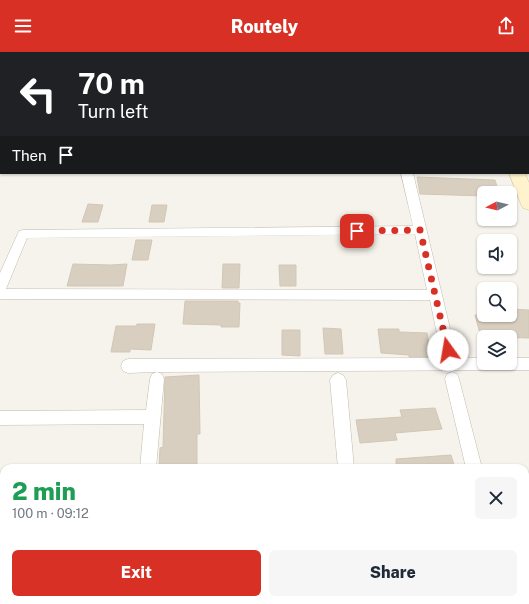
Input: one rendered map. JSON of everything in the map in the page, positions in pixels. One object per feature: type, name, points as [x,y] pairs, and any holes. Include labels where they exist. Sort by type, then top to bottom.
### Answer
[{"type":"street","points":[[407,174],[473,464]]},
{"type":"street","points":[[517,174],[529,204]]},
{"type":"street","points":[[0,288],[22,234],[420,230]]},
{"type":"street","points":[[0,294],[435,294]]},
{"type":"street","points":[[128,366],[452,372],[529,364]]},
{"type":"street","points":[[148,464],[157,379]]},
{"type":"street","points":[[338,380],[346,464]]},
{"type":"street","points":[[0,418],[154,417]]},
{"type":"building","points":[[417,177],[495,180],[497,186],[477,186],[477,196],[420,194]]},
{"type":"building","points":[[88,204],[103,205],[98,222],[82,222]]},
{"type":"building","points":[[152,205],[167,205],[164,222],[149,222]]},
{"type":"building","points":[[136,240],[152,240],[148,260],[132,260]]},
{"type":"building","points":[[73,264],[127,264],[123,286],[67,286]]},
{"type":"building","points":[[223,264],[240,264],[239,288],[222,288]]},
{"type":"building","points":[[279,265],[296,265],[296,286],[280,286]]},
{"type":"building","points":[[185,301],[238,301],[238,303],[240,303],[239,327],[183,324]]},
{"type":"building","points":[[517,309],[529,310],[529,338],[517,338],[517,330],[479,330],[475,315],[477,315],[477,322],[517,322]]},
{"type":"building","points":[[137,324],[155,324],[151,350],[130,349],[130,352],[111,352],[116,326],[136,326]]},
{"type":"building","points":[[323,328],[341,329],[343,354],[325,354]]},
{"type":"building","points":[[378,329],[399,329],[399,332],[427,333],[431,357],[409,357],[409,355],[381,353]]},
{"type":"building","points":[[282,330],[300,330],[300,356],[282,355]]},
{"type":"building","points":[[199,375],[200,434],[197,434],[197,464],[159,464],[160,448],[163,447],[165,377]]},
{"type":"building","points":[[435,408],[442,429],[395,433],[397,440],[360,443],[356,420],[402,417],[400,410]]},
{"type":"building","points":[[451,455],[454,464],[396,464],[396,459]]},
{"type":"route","points":[[357,231],[420,230],[448,350]]}]
